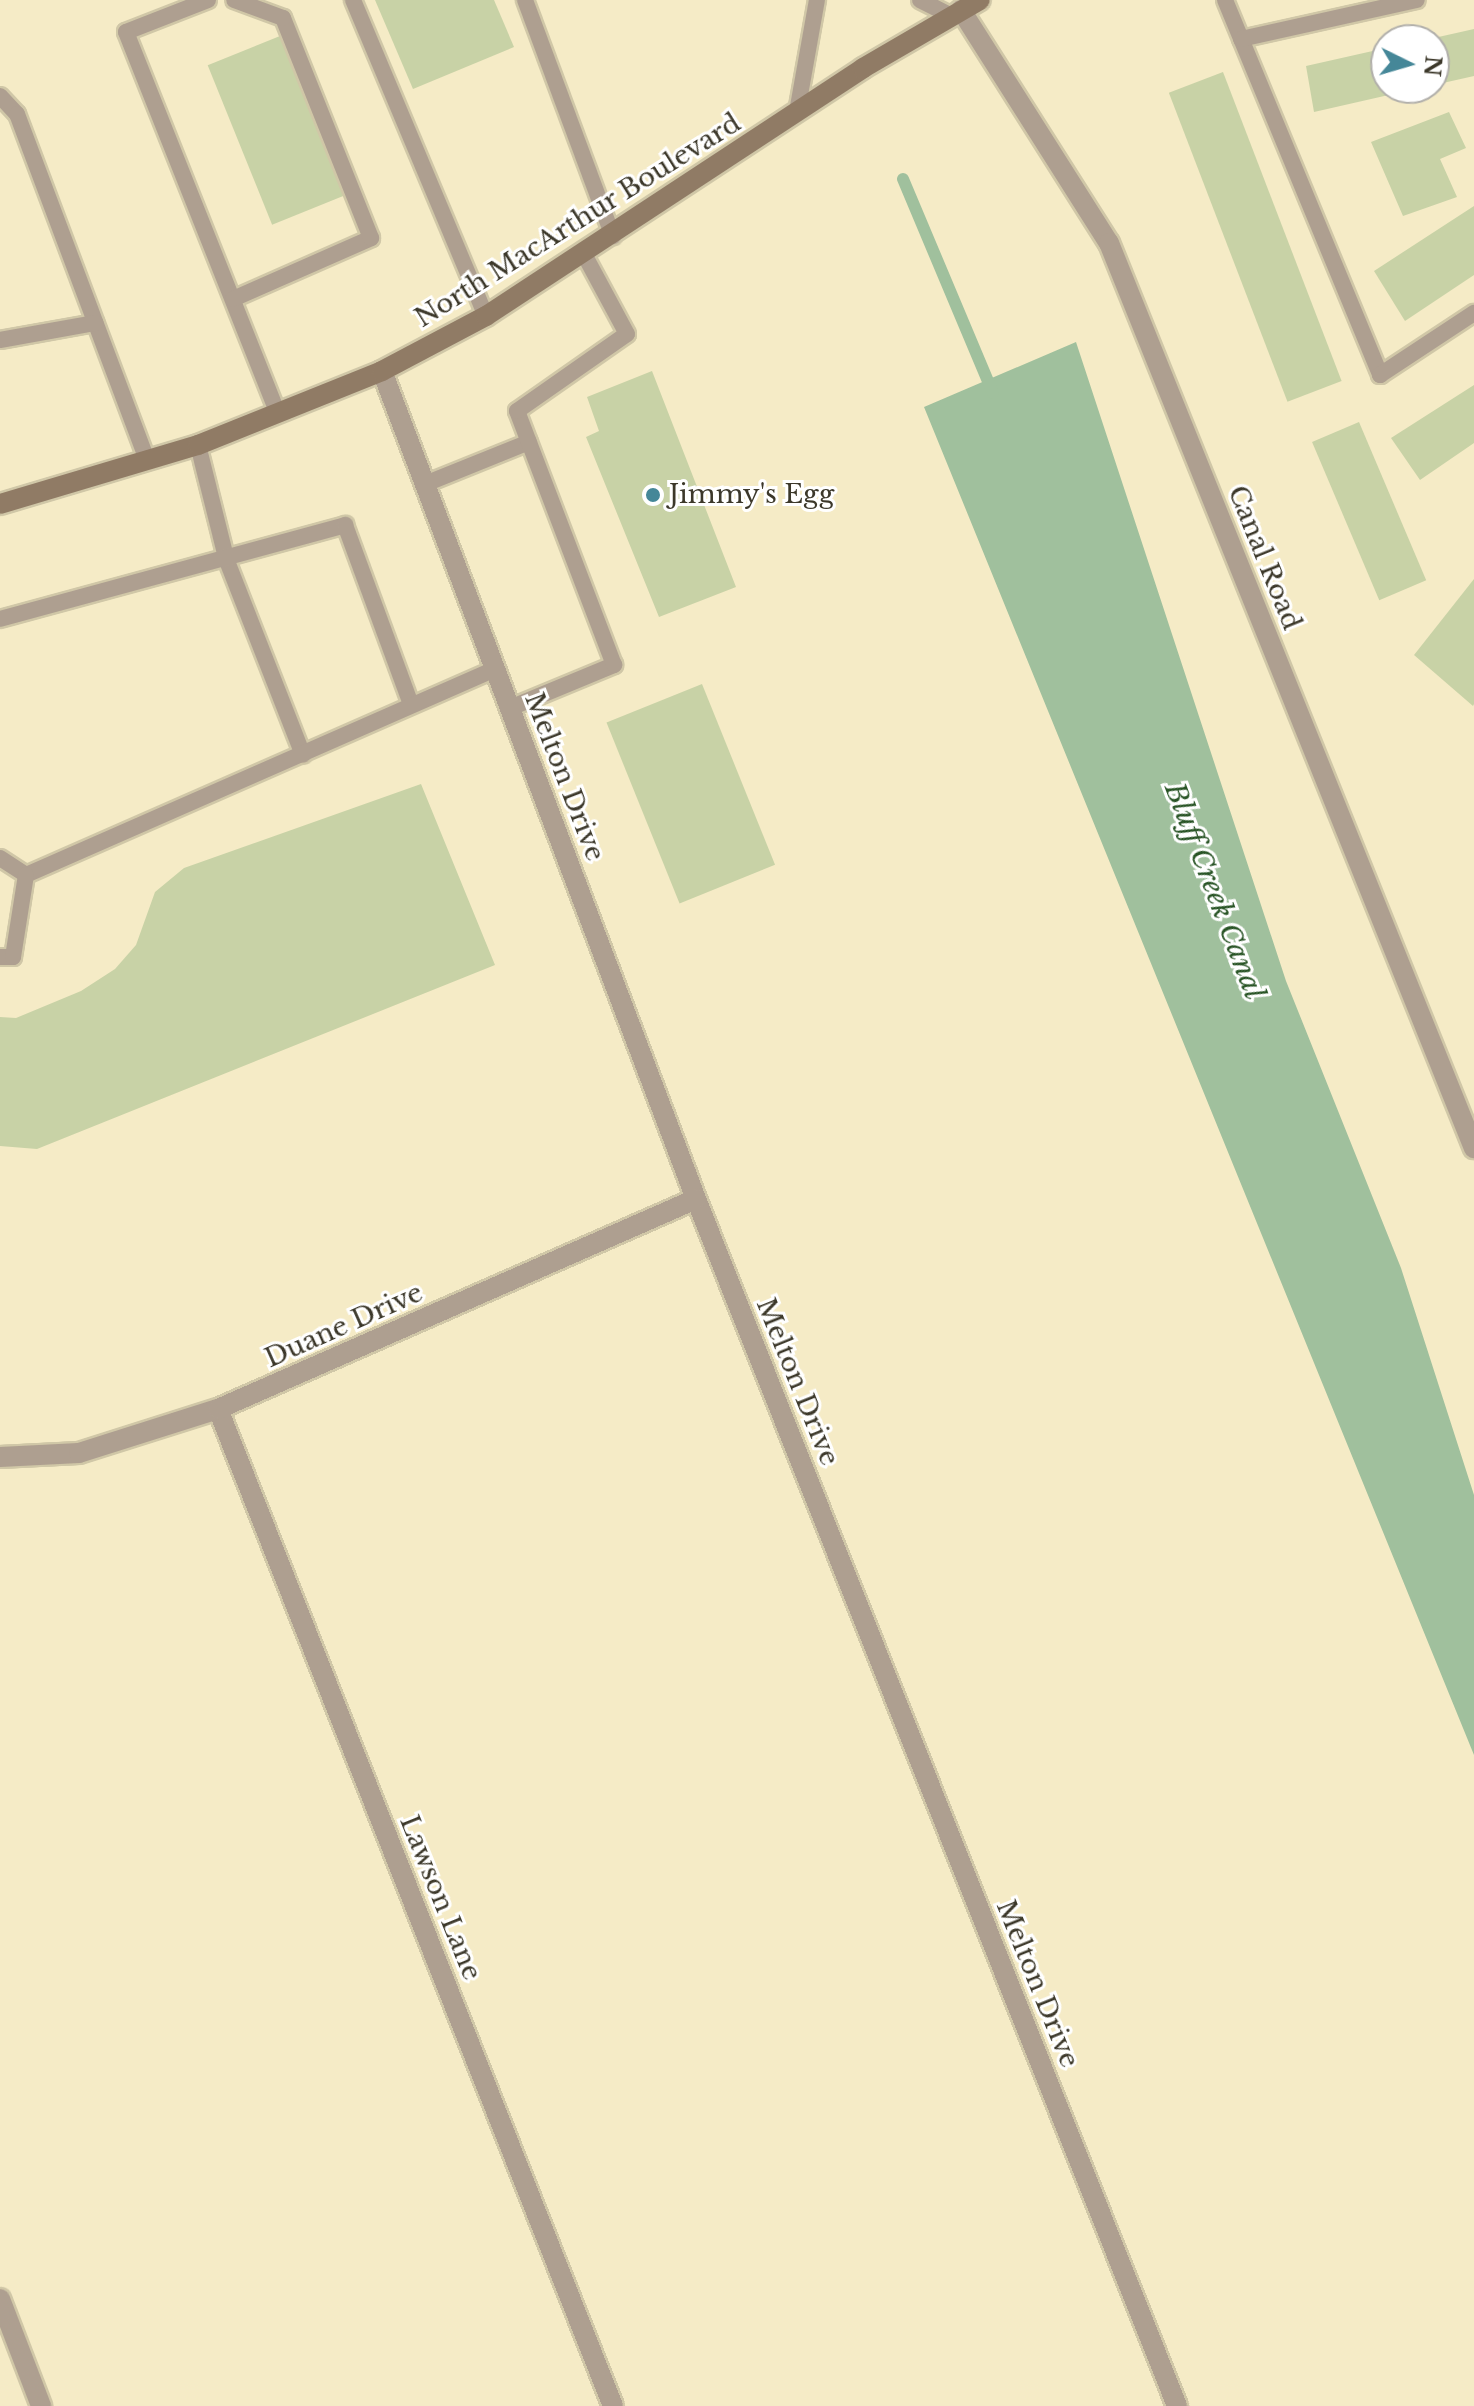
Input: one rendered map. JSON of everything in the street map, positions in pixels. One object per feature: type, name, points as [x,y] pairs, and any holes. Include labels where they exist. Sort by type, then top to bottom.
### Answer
[{"type":"main road","name":"North MacArthur Boulevard","points":[[0,504],[198,445],[382,371],[486,316],[613,236],[797,112],[964,8]]},
{"type":"street","name":"Canal Road","points":[[964,8],[1109,243],[1474,1148]]},
{"type":"street","name":"Melton Drive","points":[[382,371],[696,1199],[1177,2406]]},
{"type":"street","name":"Duane Drive","points":[[0,1457],[79,1453],[218,1409],[696,1199]]},
{"type":"street","name":"Lawson Lane","points":[[218,1409],[613,2406]]},
{"type":"street","points":[[0,2299],[41,2406]]},
{"type":"lane","points":[[208,0],[126,32],[278,413]]},
{"type":"lane","points":[[233,299],[371,238],[283,18],[234,0]]},
{"type":"lane","points":[[353,0],[486,316]]},
{"type":"lane","points":[[525,0],[613,236]]},
{"type":"lane","points":[[797,112],[817,0]]},
{"type":"lane","points":[[920,0],[964,8]]},
{"type":"lane","points":[[1225,0],[1380,375],[1474,313]]},
{"type":"lane","points":[[1241,39],[1417,0]]},
{"type":"lane","points":[[0,96],[17,114],[147,460]]},
{"type":"lane","points":[[510,708],[614,665],[517,411],[627,334],[584,254]]},
{"type":"lane","points":[[0,340],[95,323]]},
{"type":"lane","points":[[425,484],[529,442]]},
{"type":"lane","points":[[198,445],[227,561],[303,755]]},
{"type":"lane","points":[[0,619],[227,561],[345,525],[411,704]]},
{"type":"lane","points":[[26,875],[495,669]]},
{"type":"lane","points":[[0,858],[26,875]]},
{"type":"lane","points":[[0,957],[13,957],[26,875]]},
{"type":"water","points":[[1076,342],[1286,981],[1401,1268],[1474,1495],[1474,1755],[924,407]]},
{"type":"building","points":[[375,0],[494,0],[514,47],[413,89]]},
{"type":"building","points":[[1474,29],[1474,76],[1450,81],[1450,34]]},
{"type":"building","points":[[280,36],[344,195],[272,225],[208,65]]},
{"type":"building","points":[[1370,52],[1370,99],[1314,112],[1306,66]]},
{"type":"building","points":[[1223,72],[1342,381],[1287,402],[1169,93]]},
{"type":"building","points":[[1449,112],[1466,148],[1440,159],[1457,197],[1403,216],[1371,142]]},
{"type":"building","points":[[1474,206],[1474,275],[1405,321],[1374,271]]},
{"type":"building","points":[[652,371],[736,587],[659,617],[586,437],[599,431],[587,397]]},
{"type":"building","points":[[1474,385],[1474,443],[1420,480],[1391,438]]},
{"type":"building","points":[[1359,422],[1426,580],[1379,600],[1312,442]]},
{"type":"building","points":[[1474,579],[1474,704],[1473,706],[1414,655]]},
{"type":"building","points":[[702,684],[775,865],[680,903],[607,723]]},
{"type":"building","points":[[421,784],[495,965],[37,1149],[0,1146],[0,1017],[16,1018],[81,991],[115,969],[136,945],[155,892],[184,868]]},
{"type":"waterway","name":"Bluff Creek Canal","points":[[903,179],[993,393]]},
{"type":"place","name":"Jimmy's Egg","points":[[653,495]]}]
